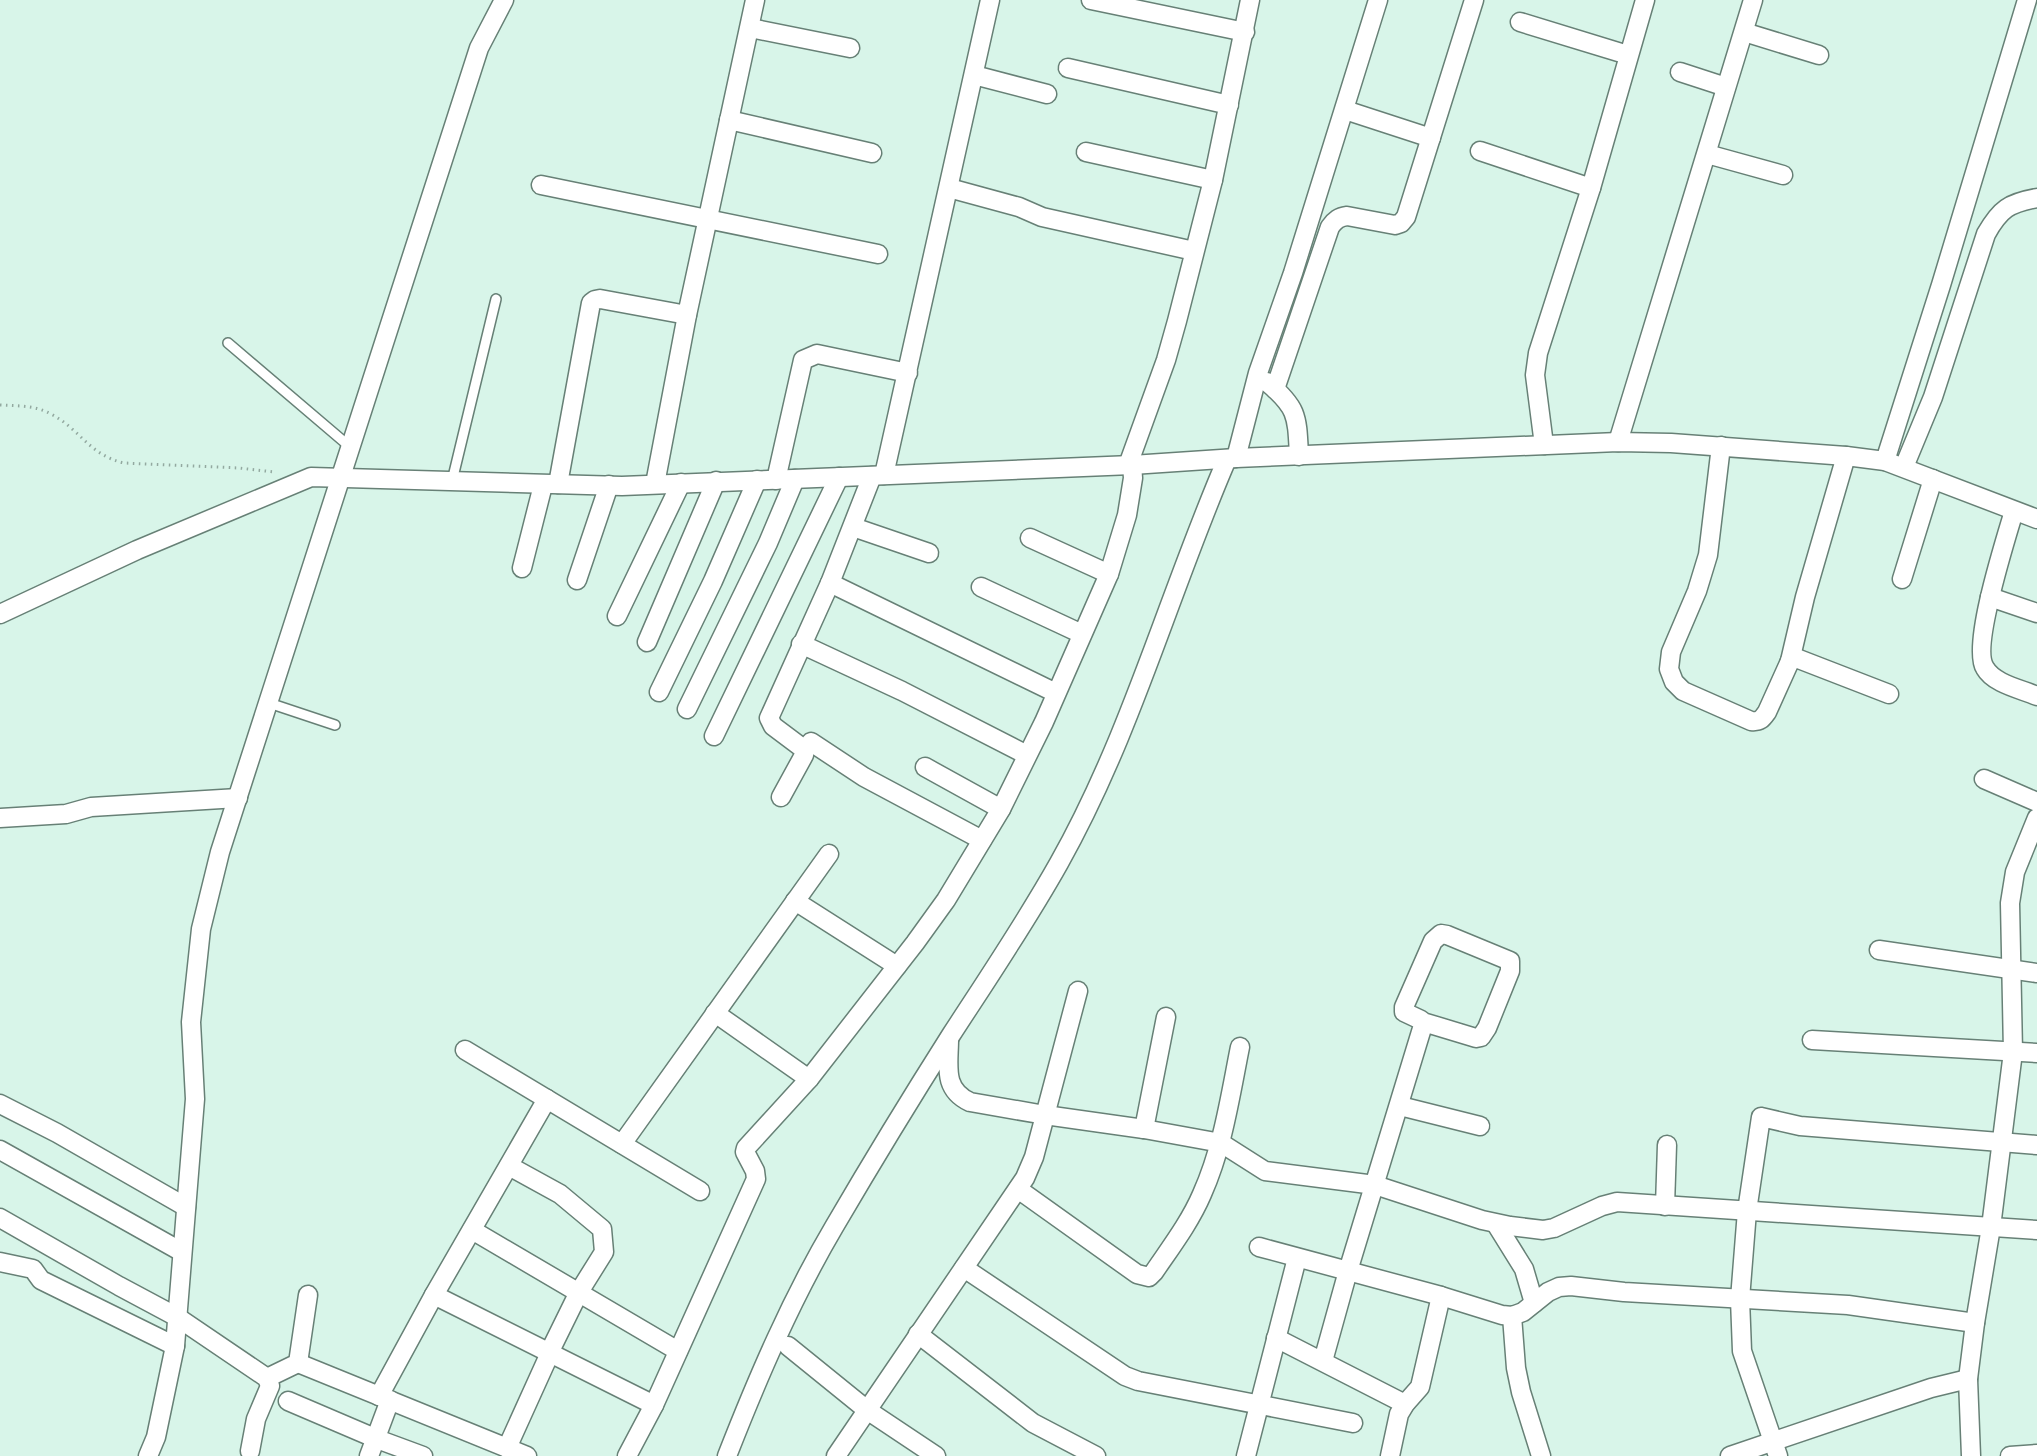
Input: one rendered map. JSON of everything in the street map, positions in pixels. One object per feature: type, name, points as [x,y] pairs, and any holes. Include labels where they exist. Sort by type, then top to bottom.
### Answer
[{"type":"street","points":[[148,1456],[156,1437],[175,1346],[195,1099],[191,1022],[201,930],[220,852],[478,48],[504,0]]},
{"type":"street","points":[[655,484],[687,315],[755,0]]},
{"type":"street","points":[[782,797],[805,750],[773,726],[769,718],[878,475],[908,373],[990,0]]},
{"type":"street","points":[[1091,0],[1245,32]]},
{"type":"street","points":[[627,1456],[654,1405],[756,1179],[755,1171],[745,1152],[746,1148],[809,1079],[946,900],[1000,809],[1028,755],[1109,574],[1127,515],[1132,478],[1130,465],[1166,360],[1213,180],[1250,0]]},
{"type":"street","points":[[727,1456],[753,1389],[795,1298],[833,1229],[1058,865],[1094,798],[1113,755],[1258,373],[1297,262],[1378,0]]},
{"type":"street","points":[[1275,389],[1330,226],[1340,217],[1347,216],[1395,225],[1401,223],[1409,210],[1474,0]]},
{"type":"street","points":[[1544,445],[1535,375],[1538,353],[1591,188],[1645,0]]},
{"type":"street","points":[[1618,442],[1754,0]]},
{"type":"street","points":[[1885,460],[1941,285],[2027,0]]},
{"type":"street","points":[[1520,22],[1628,55]]},
{"type":"street","points":[[750,28],[850,48]]},
{"type":"street","points":[[1744,32],[1819,55]]},
{"type":"street","points":[[1068,68],[1229,105]]},
{"type":"street","points":[[1680,72],[1726,87]]},
{"type":"street","points":[[974,75],[1047,94]]},
{"type":"street","points":[[1345,110],[1431,138]]},
{"type":"street","points":[[729,120],[872,153]]},
{"type":"street","points":[[1480,151],[1591,188]]},
{"type":"street","points":[[1086,152],[1213,180]]},
{"type":"street","points":[[1707,154],[1783,175]]},
{"type":"street","points":[[541,185],[878,254]]},
{"type":"street","points":[[949,188],[1019,207],[1042,217],[1194,251]]},
{"type":"street","points":[[1904,467],[1933,397],[1986,234],[2004,208],[2018,201],[2037,198]]},
{"type":"street","points":[[522,568],[550,485],[591,303],[600,298],[687,315]]},
{"type":"street","points":[[776,480],[803,360],[817,354],[908,373]]},
{"type":"street","points":[[1258,373],[1286,398],[1294,412],[1298,428],[1299,456]]},
{"type":"street","points":[[0,615],[137,550],[311,477],[609,486],[1618,442],[1671,443],[1885,460],[2037,519]]},
{"type":"street","points":[[1721,446],[1708,555],[1701,582],[1671,652],[1669,669],[1674,682],[1683,691],[1757,722],[1767,712],[1790,661],[1805,597],[1846,456]]},
{"type":"street","points":[[714,736],[839,477]]},
{"type":"street","points":[[687,709],[768,543],[795,478]]},
{"type":"street","points":[[1902,579],[1933,479]]},
{"type":"street","points":[[659,692],[713,581],[757,480]]},
{"type":"street","points":[[647,642],[716,481]]},
{"type":"street","points":[[617,616],[681,483]]},
{"type":"street","points":[[577,580],[609,486]]},
{"type":"street","points":[[2014,511],[1990,597],[1980,656],[1983,666],[1990,675],[2037,696]]},
{"type":"street","points":[[853,527],[929,553]]},
{"type":"street","points":[[1030,538],[1109,574]]},
{"type":"street","points":[[830,583],[1056,693]]},
{"type":"street","points":[[981,587],[1082,634]]},
{"type":"street","points":[[1990,597],[2037,613]]},
{"type":"street","points":[[801,645],[902,691],[1028,755]]},
{"type":"street","points":[[1790,661],[1800,659],[1889,694]]},
{"type":"street","points":[[811,742],[864,777],[982,840]]},
{"type":"street","points":[[925,767],[1000,809]]},
{"type":"street","points":[[1984,779],[2037,802]]},
{"type":"street","points":[[0,818],[66,814],[91,807],[238,798]]},
{"type":"street","points":[[1971,1456],[1968,1379],[1991,1227],[2013,1052],[2010,903],[2015,872],[2037,818]]},
{"type":"street","points":[[622,1144],[829,854]]},
{"type":"street","points":[[795,901],[897,966]]},
{"type":"street","points":[[1447,935],[1510,961],[1510,971],[1487,1028],[1481,1037],[1476,1038],[1423,1022],[1407,1015],[1404,1007],[1433,940],[1437,937],[1447,935]]},
{"type":"street","points":[[1879,950],[2037,973]]},
{"type":"street","points":[[836,1456],[1018,1189],[1034,1157],[1078,991]]},
{"type":"street","points":[[715,1013],[809,1079]]},
{"type":"street","points":[[1144,1129],[1166,1017]]},
{"type":"street","points":[[1323,1361],[1423,1022]]},
{"type":"street","points":[[949,1039],[949,1077],[952,1089],[960,1097],[970,1102],[1221,1143],[1265,1170],[1374,1185],[1496,1224],[1543,1230],[1566,1224],[1611,1203],[2037,1230]]},
{"type":"street","points":[[1812,1040],[2037,1053]]},
{"type":"street","points":[[1018,1189],[1137,1274],[1149,1277],[1189,1221],[1202,1194],[1221,1143],[1240,1047]]},
{"type":"street","points":[[465,1050],[700,1191]]},
{"type":"street","points":[[369,1456],[377,1439],[385,1398],[434,1295],[547,1099]]},
{"type":"street","points":[[0,1104],[57,1133],[186,1207]]},
{"type":"street","points":[[1400,1106],[1480,1126]]},
{"type":"street","points":[[1775,1449],[1742,1351],[1740,1299],[1747,1211],[1761,1117],[1800,1126],[2037,1145]]},
{"type":"street","points":[[1665,1206],[1667,1145]]},
{"type":"street","points":[[0,1150],[182,1252]]},
{"type":"street","points":[[507,1448],[579,1292],[604,1252],[602,1228],[560,1194],[508,1166]]},
{"type":"street","points":[[0,1218],[177,1317],[267,1378],[270,1386],[256,1419],[250,1451]]},
{"type":"street","points":[[1496,1224],[1524,1269],[1534,1303]]},
{"type":"street","points":[[472,1230],[678,1351]]},
{"type":"street","points":[[1259,1248],[1441,1296],[1502,1315],[1512,1316],[1523,1311],[1548,1292],[1559,1287],[1571,1286],[1624,1292],[1848,1305],[1975,1323]]},
{"type":"street","points":[[1246,1456],[1297,1258]]},
{"type":"street","points":[[0,1262],[33,1269],[41,1280],[175,1346]]},
{"type":"street","points":[[964,1268],[1125,1376],[1146,1383],[1353,1423]]},
{"type":"street","points":[[298,1363],[308,1295]]},
{"type":"street","points":[[434,1295],[654,1405]]},
{"type":"street","points":[[1390,1456],[1399,1414],[1420,1387],[1441,1296]]},
{"type":"street","points":[[1512,1316],[1516,1368],[1541,1456]]},
{"type":"street","points":[[918,1334],[1033,1423],[1096,1456]]},
{"type":"street","points":[[1276,1338],[1405,1404]]},
{"type":"street","points":[[788,1346],[867,1410],[936,1456]]},
{"type":"street","points":[[267,1378],[298,1363],[527,1456]]},
{"type":"street","points":[[1730,1456],[1775,1449],[1931,1388],[1968,1379]]},
{"type":"street","points":[[288,1401],[423,1456]]},
{"type":"street","points":[[2010,1456],[2037,1454]]},
{"type":"lane","points":[[452,481],[496,298]]},
{"type":"lane","points":[[228,343],[349,446]]},
{"type":"lane","points":[[269,703],[335,725]]},
{"type":"path","points":[[0,405],[34,407],[50,413],[95,451],[110,460],[124,463],[239,468],[280,473]]}]
